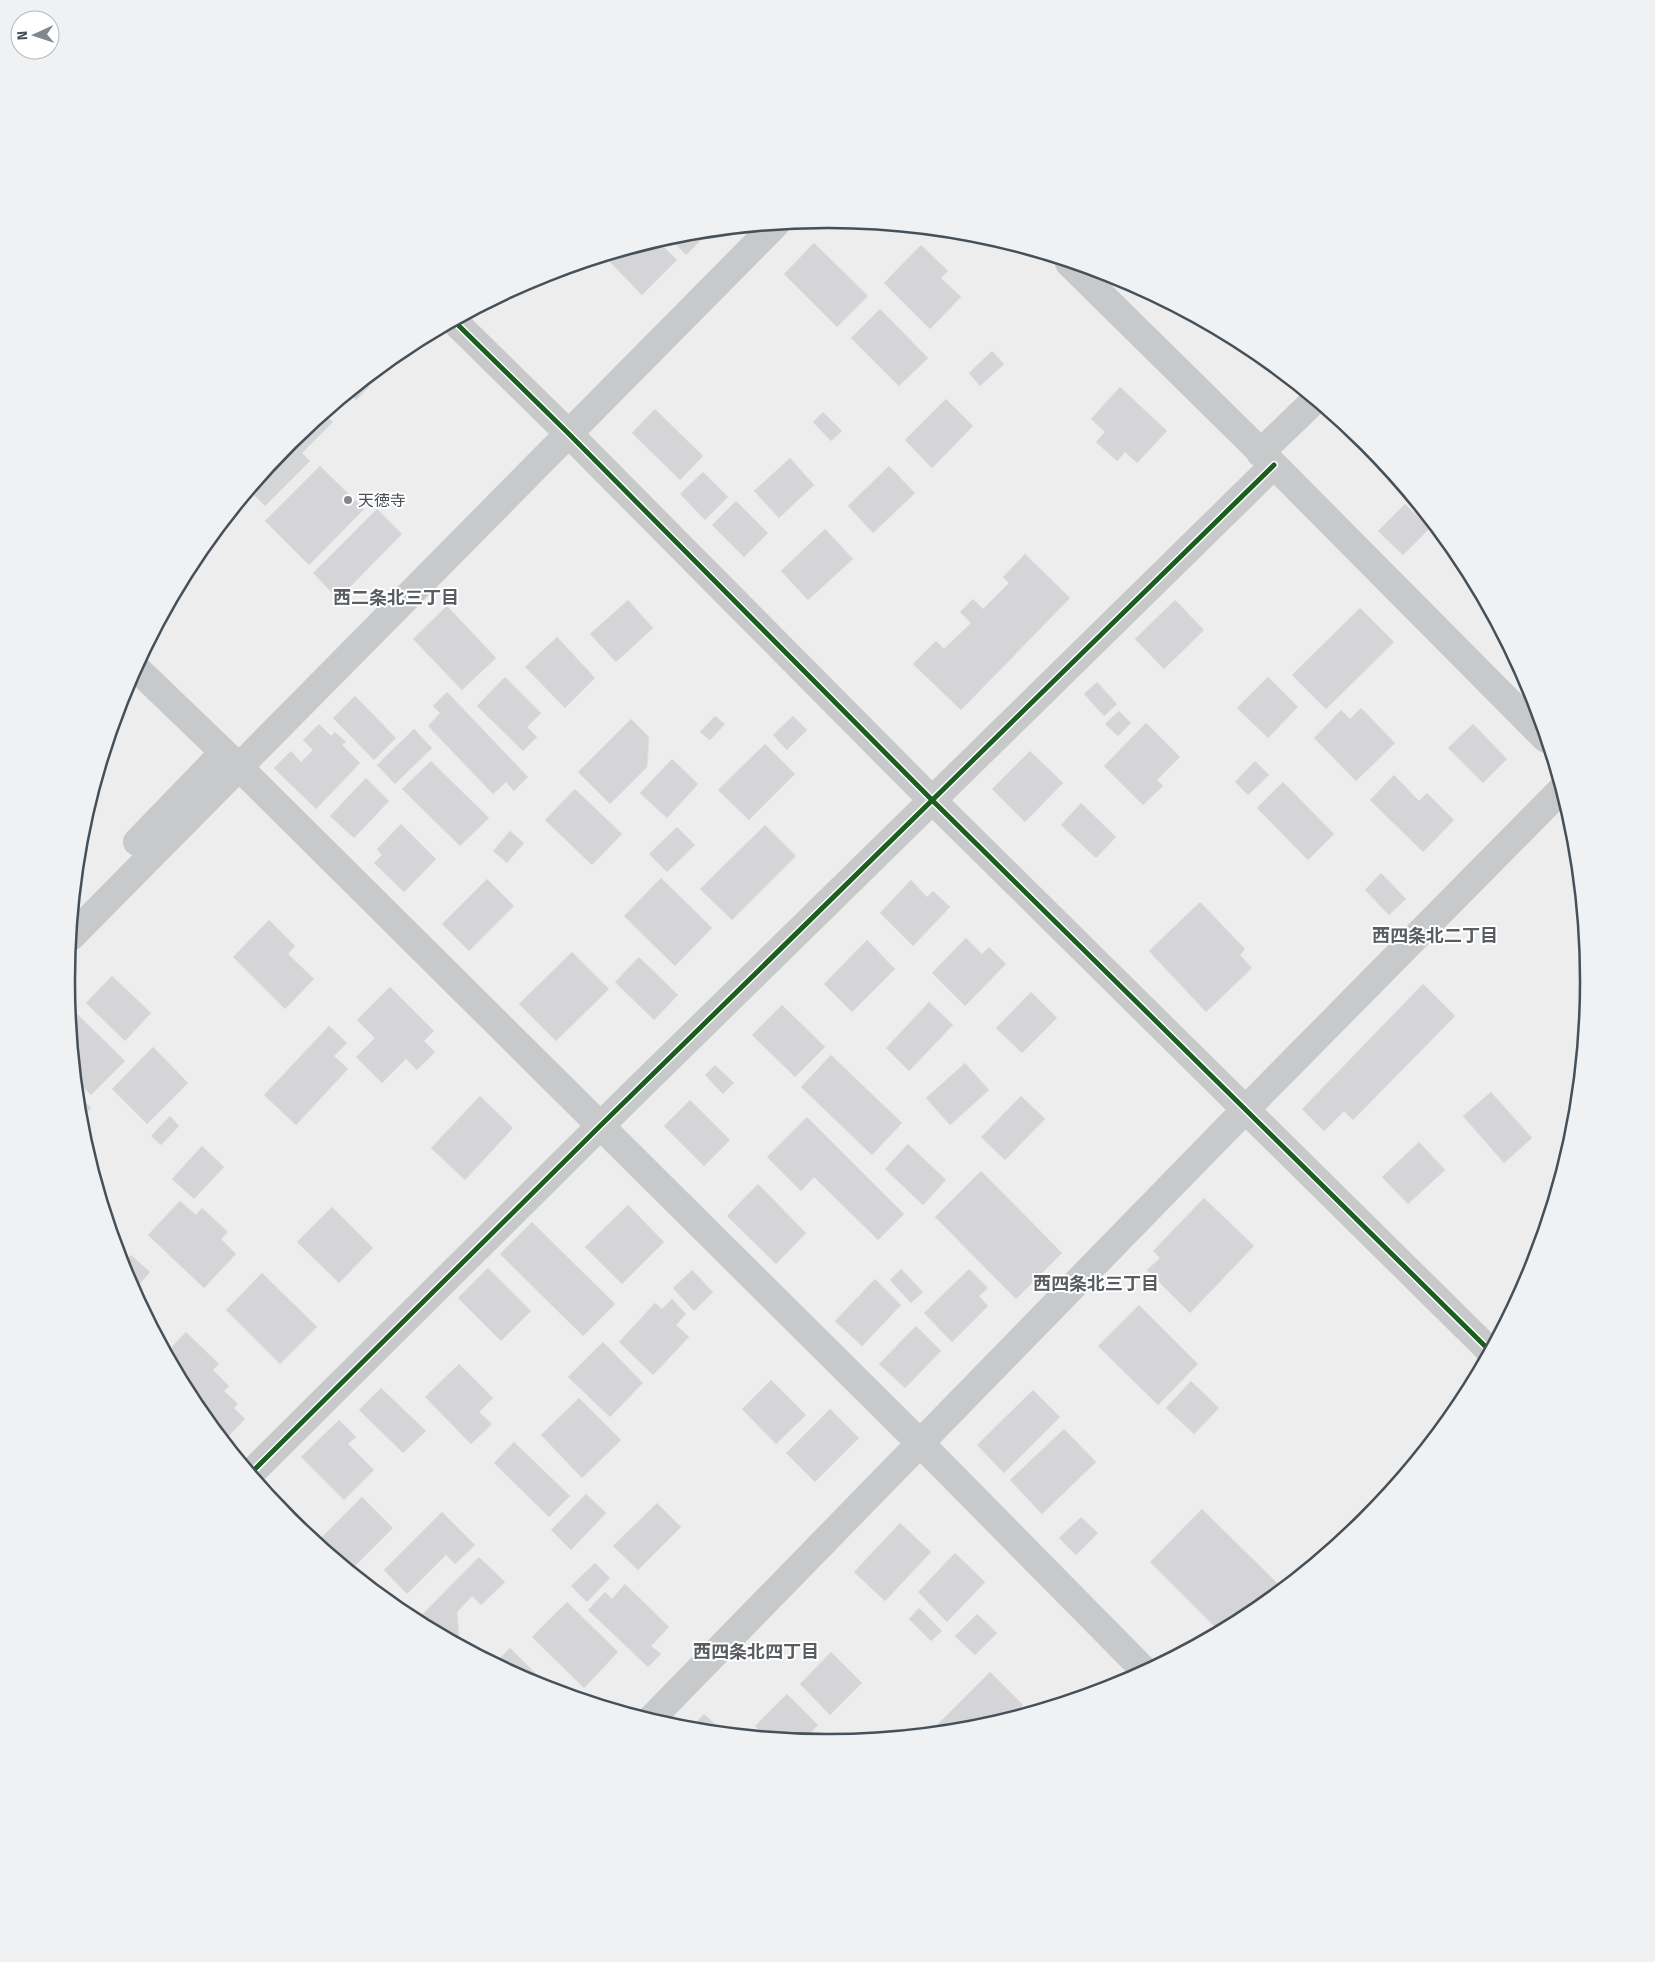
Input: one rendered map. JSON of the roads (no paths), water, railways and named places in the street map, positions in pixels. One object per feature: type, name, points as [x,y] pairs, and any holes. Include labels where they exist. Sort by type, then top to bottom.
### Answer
[{"type":"street","points":[[79,903],[230,760],[568,432],[769,231]]},
{"type":"street","points":[[1077,271],[1537,731]]},
{"type":"street","points":[[458,325],[568,432],[932,800],[1485,1346]]},
{"type":"street","points":[[255,1469],[932,800],[1267,459],[1311,405]]},
{"type":"street","points":[[141,673],[921,1444],[1139,1665]]},
{"type":"street","points":[[77,929],[230,760]]},
{"type":"street","points":[[657,1713],[1246,1109],[1556,795]]},
{"type":"place","name":"天徳寺","points":[[348,500]]},
{"type":"district","name":"西二条北三丁目","points":[[396,598]]},
{"type":"district","name":"西四条北二丁目","points":[[1435,936]]},
{"type":"district","name":"西四条北三丁目","points":[[1096,1284]]},
{"type":"district","name":"西四条北四丁目","points":[[756,1652]]}]
